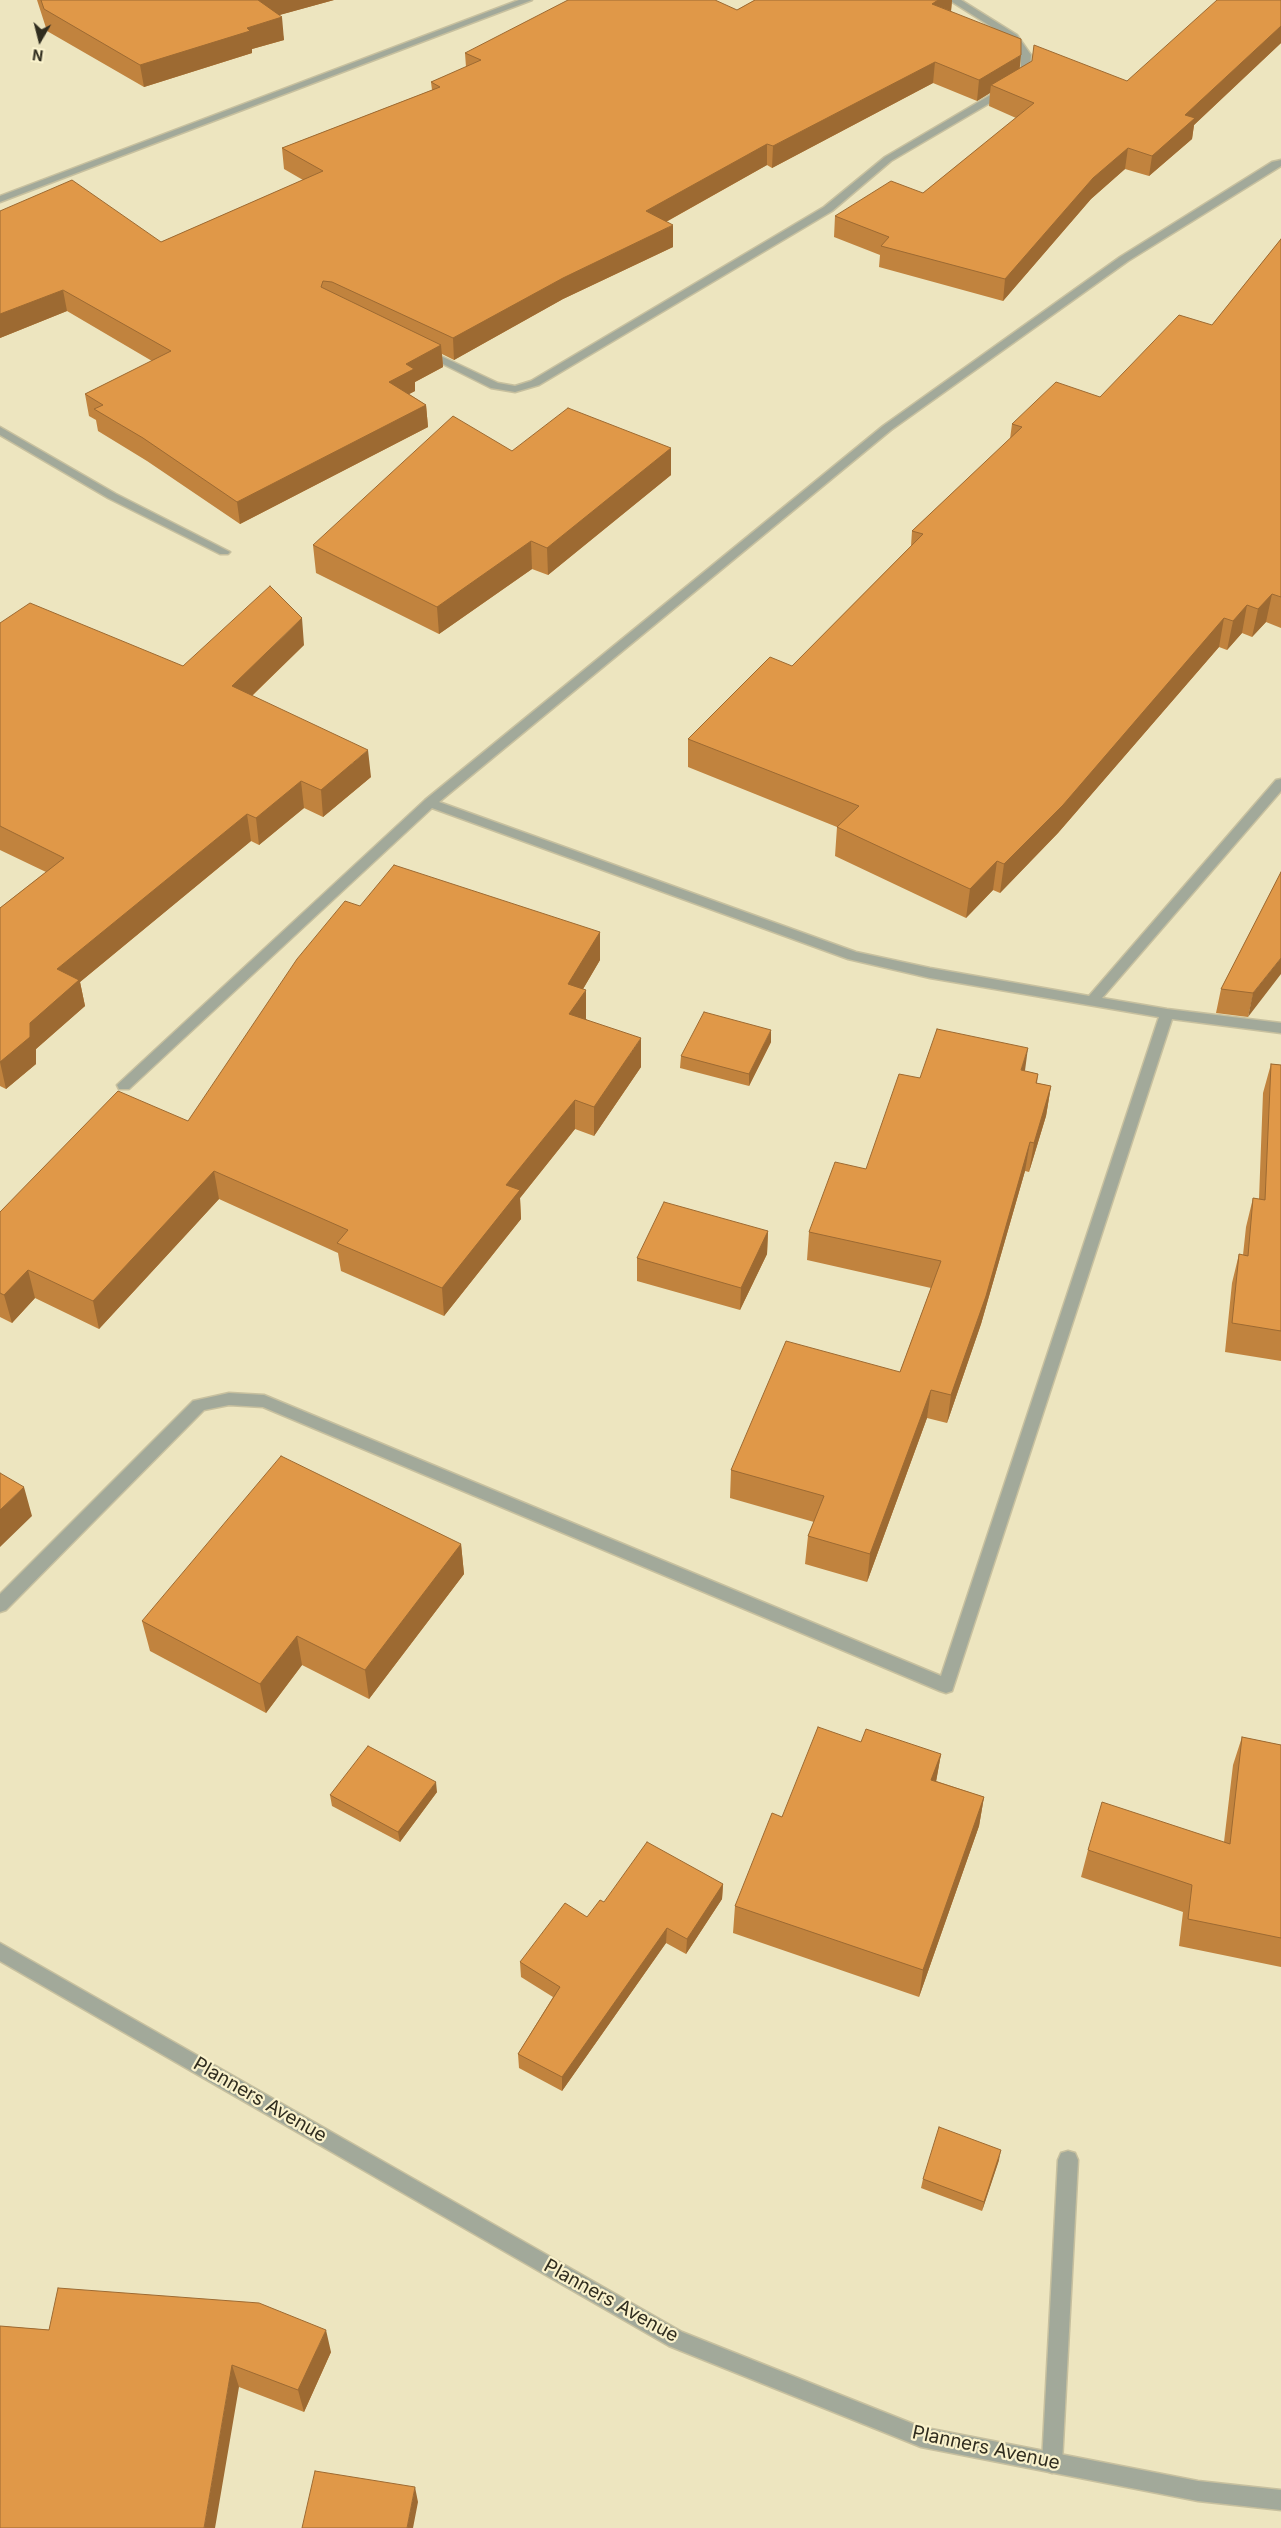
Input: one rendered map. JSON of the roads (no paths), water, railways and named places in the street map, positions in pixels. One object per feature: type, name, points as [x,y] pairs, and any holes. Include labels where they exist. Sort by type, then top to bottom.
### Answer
[{"type":"street","points":[[0,199],[527,0]]},
{"type":"street","points":[[416,349],[495,386],[515,389],[535,383],[828,209],[888,159],[1026,78],[1026,55],[1014,37],[978,13],[954,0]]},
{"type":"street","points":[[124,1086],[430,803],[887,428],[1124,259],[1275,164],[1281,163]]},
{"type":"street","points":[[0,430],[112,496],[224,552]]},
{"type":"street","points":[[1094,1000],[1281,783]]},
{"type":"street","points":[[430,803],[853,956],[930,973],[1167,1014],[1281,1028]]},
{"type":"street","points":[[0,1604],[199,1404],[229,1399],[264,1401],[946,1686],[1167,1014]]},
{"type":"street","name":"Planners Avenue","points":[[0,1951],[676,2339],[922,2437],[1052,2464],[1198,2491],[1281,2500]]},
{"type":"street","points":[[1052,2464],[1068,2160]]}]
